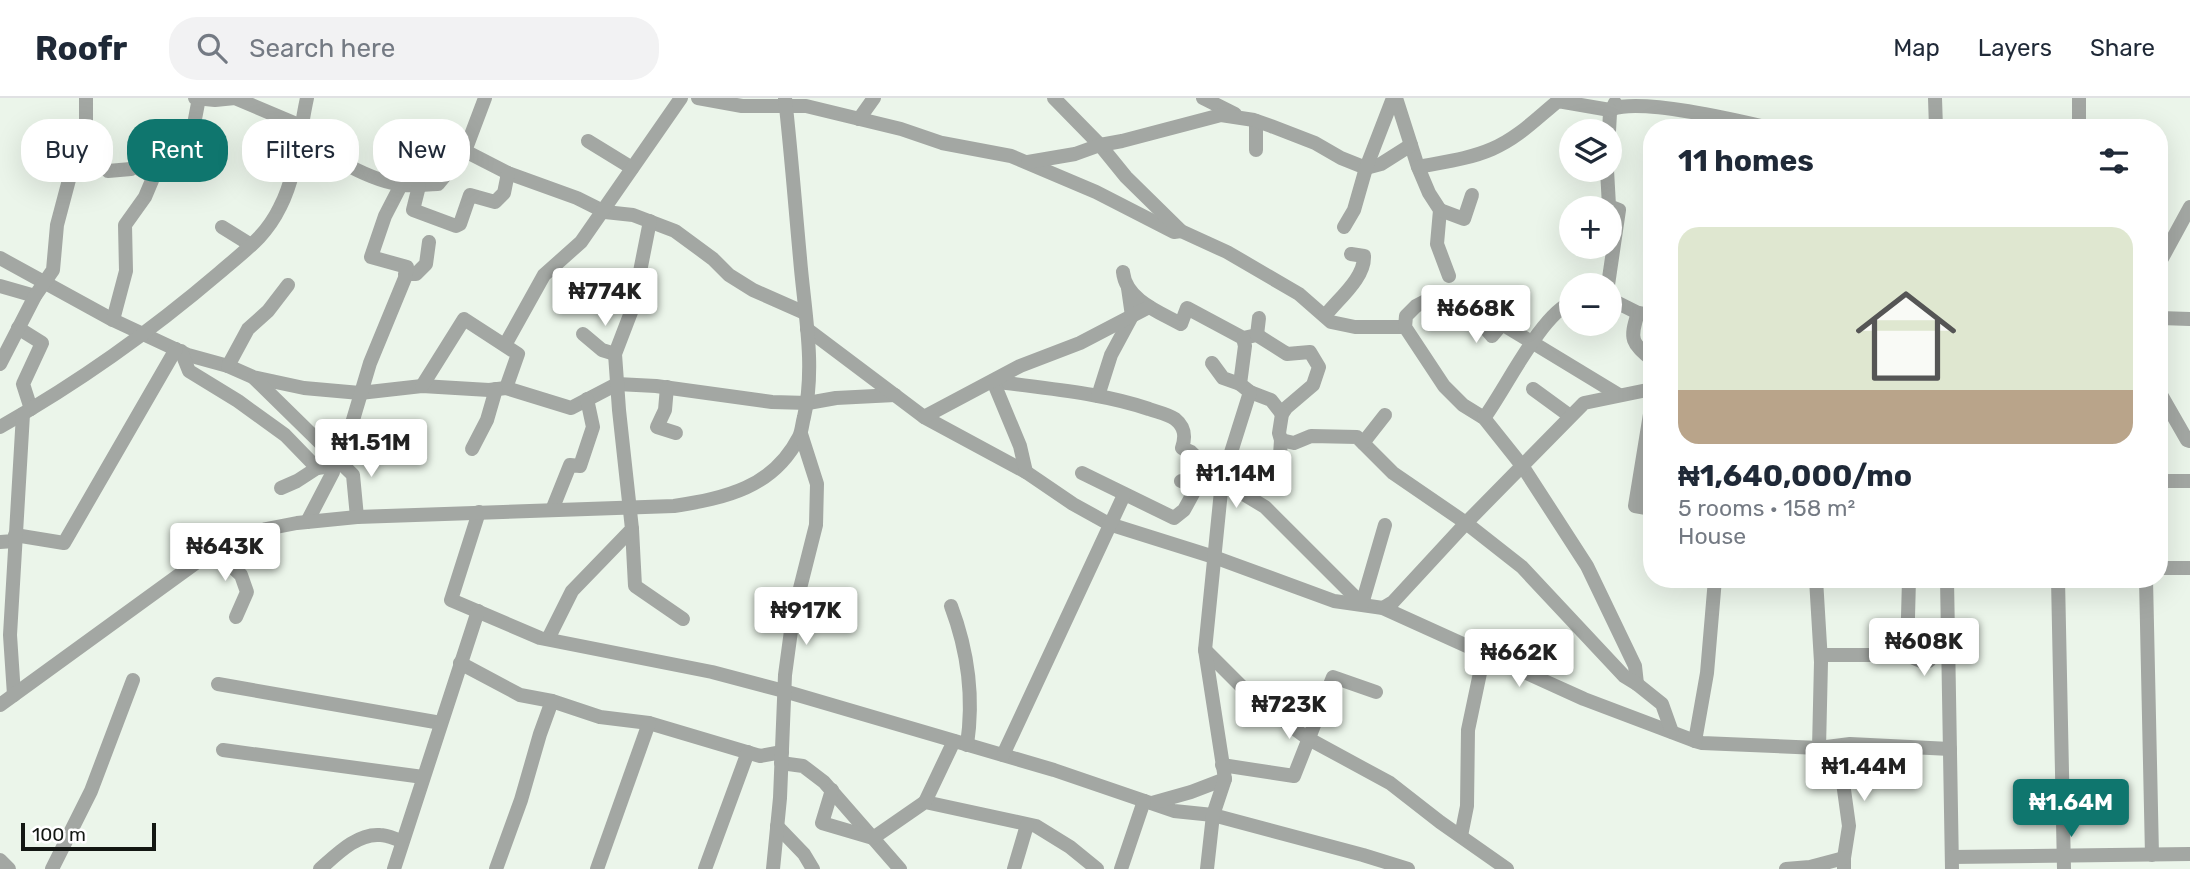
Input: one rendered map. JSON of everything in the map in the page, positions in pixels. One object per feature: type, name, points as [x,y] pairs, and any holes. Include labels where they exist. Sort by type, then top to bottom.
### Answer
[{"type":"street","points":[[86,98],[86,119]]},
{"type":"street","points":[[196,119],[201,98],[235,98],[276,119]]},
{"type":"street","points":[[303,119],[307,98]]},
{"type":"street","points":[[470,138],[485,98]]},
{"type":"street","points":[[505,345],[544,275],[581,242],[605,212],[681,98]]},
{"type":"street","points":[[698,98],[741,106],[785,102],[901,129],[942,143],[1011,156],[1096,192],[1174,232],[1181,231]]},
{"type":"street","points":[[859,119],[874,98]]},
{"type":"street","points":[[1054,98],[1100,145],[1126,177],[1181,231],[1227,252],[1299,294],[1331,322],[1341,325],[1405,327]]},
{"type":"street","points":[[1203,98],[1251,120],[1315,143],[1366,168],[1381,164],[1411,145]]},
{"type":"street","points":[[1394,98],[1418,167],[1440,210],[1437,244],[1449,276]]},
{"type":"street","points":[[1344,227],[1354,210],[1366,168],[1394,98]]},
{"type":"street","points":[[1935,98],[1936,119]]},
{"type":"street","points":[[2079,98],[2079,119]]},
{"type":"street","points":[[1418,167],[1495,148],[1525,130],[1558,101],[1632,105],[1722,119]]},
{"type":"street","points":[[0,705],[171,579],[215,551],[266,529],[357,517],[674,506],[718,499],[750,487],[778,466],[801,434],[808,403],[807,329],[785,102]]},
{"type":"street","points":[[1028,162],[1074,154],[1221,115],[1251,120]]},
{"type":"street","points":[[1251,120],[1256,150]]},
{"type":"street","points":[[589,141],[632,168]]},
{"type":"street","points":[[470,154],[508,173],[577,198],[605,212],[633,215],[675,231],[713,259],[729,275],[753,290],[804,313]]},
{"type":"street","points":[[359,169],[401,185],[419,186],[440,182]]},
{"type":"street","points":[[419,186],[413,210],[456,226],[460,224],[470,195],[495,202],[504,194],[508,173]]},
{"type":"street","points":[[0,363],[35,296],[53,270],[57,225],[70,182]]},
{"type":"street","points":[[113,320],[126,271],[125,225],[145,197],[151,182]]},
{"type":"street","points":[[0,427],[109,360],[167,316],[251,245],[264,234],[280,207],[290,182]]},
{"type":"street","points":[[1608,182],[1609,206],[1619,210],[1610,273]]},
{"type":"street","points":[[307,522],[337,463],[407,267],[370,257],[385,216],[401,185]]},
{"type":"street","points":[[1440,210],[1464,219],[1472,195]]},
{"type":"street","points":[[2168,247],[2190,207]]},
{"type":"street","points":[[649,221],[633,307],[615,354],[617,384],[631,507],[635,586],[683,619]]},
{"type":"street","points":[[222,227],[251,245]]},
{"type":"street","points":[[405,274],[416,274],[426,264],[429,242]]},
{"type":"street","points":[[1325,316],[1356,279],[1364,264],[1364,256],[1352,254]]},
{"type":"street","points":[[0,258],[113,320],[179,350],[253,377],[304,388],[360,393],[422,386],[501,389],[571,408],[617,384],[667,387],[772,402],[808,403],[836,398],[895,395]]},
{"type":"street","points":[[1098,396],[1111,355],[1132,316],[1123,272]]},
{"type":"street","points":[[228,366],[248,329],[268,311],[288,285]]},
{"type":"street","points":[[0,286],[35,296]]},
{"type":"street","points":[[1128,288],[1149,307],[1181,324],[1187,308],[1287,354],[1310,352],[1319,368],[1313,385],[1282,414],[1279,433],[1282,440],[1275,469],[1229,457]]},
{"type":"street","points":[[1619,395],[1502,324],[1492,336],[1457,296],[1439,294],[1416,306],[1406,316],[1405,327],[1444,386],[1463,405],[1484,418],[1523,467],[1587,566],[1634,666],[1637,684]]},
{"type":"street","points":[[1622,304],[1643,313]]},
{"type":"street","points":[[924,417],[1020,366],[1080,343],[1149,307]]},
{"type":"street","points":[[1484,418],[1533,341],[1550,318],[1559,311]]},
{"type":"street","points":[[1207,869],[1213,816],[1224,772],[1205,650],[1222,481],[1245,388],[1245,346],[1259,318]]},
{"type":"street","points":[[2168,318],[2190,319]]},
{"type":"street","points":[[1643,319],[1634,342],[1636,348],[1643,353]]},
{"type":"street","points":[[422,386],[464,320],[517,353],[518,358],[472,449]]},
{"type":"street","points":[[14,695],[10,635],[10,539],[27,411],[23,384],[42,343],[18,328]]},
{"type":"street","points":[[807,329],[924,417],[1026,472],[1073,504],[1111,525],[1214,557],[1334,601],[1382,608],[1584,699],[1695,741],[1819,748],[1850,744],[1950,749]]},
{"type":"street","points":[[583,334],[602,350],[615,354]]},
{"type":"street","points":[[179,350],[189,372],[238,401],[285,435],[317,468]]},
{"type":"street","points":[[10,539],[64,543],[179,350]]},
{"type":"street","points":[[1212,363],[1223,378],[1271,400],[1282,414]]},
{"type":"street","points":[[253,377],[337,463],[354,475],[357,517]]},
{"type":"street","points":[[993,381],[1098,396],[1138,405],[1176,419],[1184,429],[1182,448],[1191,452],[1222,481],[1265,507],[1362,604]]},
{"type":"street","points":[[993,381],[1020,446],[1026,472]]},
{"type":"street","points":[[667,387],[665,410],[657,427],[676,433]]},
{"type":"street","points":[[1533,389],[1570,416]]},
{"type":"street","points":[[1382,608],[1393,602],[1584,403],[1643,391]]},
{"type":"street","points":[[552,510],[570,465],[580,466],[593,427],[587,399]]},
{"type":"street","points":[[2168,407],[2190,440]]},
{"type":"street","points":[[1363,443],[1385,415]]},
{"type":"street","points":[[773,869],[784,691],[793,616],[816,525],[817,484],[801,434]]},
{"type":"street","points":[[1282,440],[1294,443],[1311,436],[1356,437],[1393,473],[1466,523],[1522,567],[1623,676],[1662,704],[1672,732]]},
{"type":"street","points":[[1643,457],[1635,506],[1643,507]]},
{"type":"street","points":[[281,488],[317,468],[337,463]]},
{"type":"street","points":[[1083,473],[1174,518],[1184,510],[1196,488],[1181,481]]},
{"type":"street","points":[[2168,481],[2190,481]]},
{"type":"street","points":[[1003,755],[1124,495]]},
{"type":"street","points":[[479,512],[451,600],[548,639],[712,672],[784,691],[1054,770],[1174,811],[1213,816],[1409,869]]},
{"type":"street","points":[[1362,604],[1385,525]]},
{"type":"street","points":[[548,639],[572,591],[632,529]]},
{"type":"street","points":[[215,551],[242,575],[247,592],[236,617]]},
{"type":"street","points":[[2168,568],[2190,568]]},
{"type":"street","points":[[1695,741],[1707,673],[1714,588]]},
{"type":"street","points":[[1817,588],[1821,654],[1819,748]]},
{"type":"street","points":[[1907,655],[1909,588]]},
{"type":"street","points":[[1947,588],[1952,863],[2064,863],[2152,855],[2190,855]]},
{"type":"street","points":[[2058,588],[2064,863]]},
{"type":"street","points":[[2146,588],[2152,855]]},
{"type":"street","points":[[873,838],[925,802],[960,743],[971,718],[970,683],[951,606]]},
{"type":"street","points":[[394,869],[478,611]]},
{"type":"street","points":[[1205,650],[1253,698],[1309,739],[1390,783],[1507,869]]},
{"type":"street","points":[[1461,836],[1467,806],[1468,730],[1484,654]]},
{"type":"street","points":[[1821,654],[1907,655],[1921,661],[1929,661],[1933,656],[1948,656]]},
{"type":"street","points":[[460,663],[520,695],[552,701],[600,717],[649,723],[803,766],[832,790],[900,869]]},
{"type":"street","points":[[1147,802],[1191,792],[1224,772],[1294,776],[1333,677],[1376,692]]},
{"type":"street","points":[[52,869],[91,792],[133,680]]},
{"type":"street","points":[[218,684],[441,723]]},
{"type":"street","points":[[496,869],[552,701]]},
{"type":"street","points":[[597,869],[649,723]]},
{"type":"street","points":[[1786,869],[1844,863],[1849,826],[1838,747]]},
{"type":"street","points":[[223,750],[423,777]]},
{"type":"street","points":[[705,869],[748,752]]},
{"type":"street","points":[[832,790],[822,823],[873,838]]},
{"type":"street","points":[[925,802],[1036,826],[1070,847],[1097,869]]},
{"type":"street","points":[[1121,869],[1147,802]]},
{"type":"street","points":[[1014,869],[1027,825]]},
{"type":"street","points":[[777,826],[804,854],[813,869]]},
{"type":"street","points":[[320,869],[363,837],[380,835],[402,841]]},
{"type":"street","points":[[0,860],[9,869]]}]
